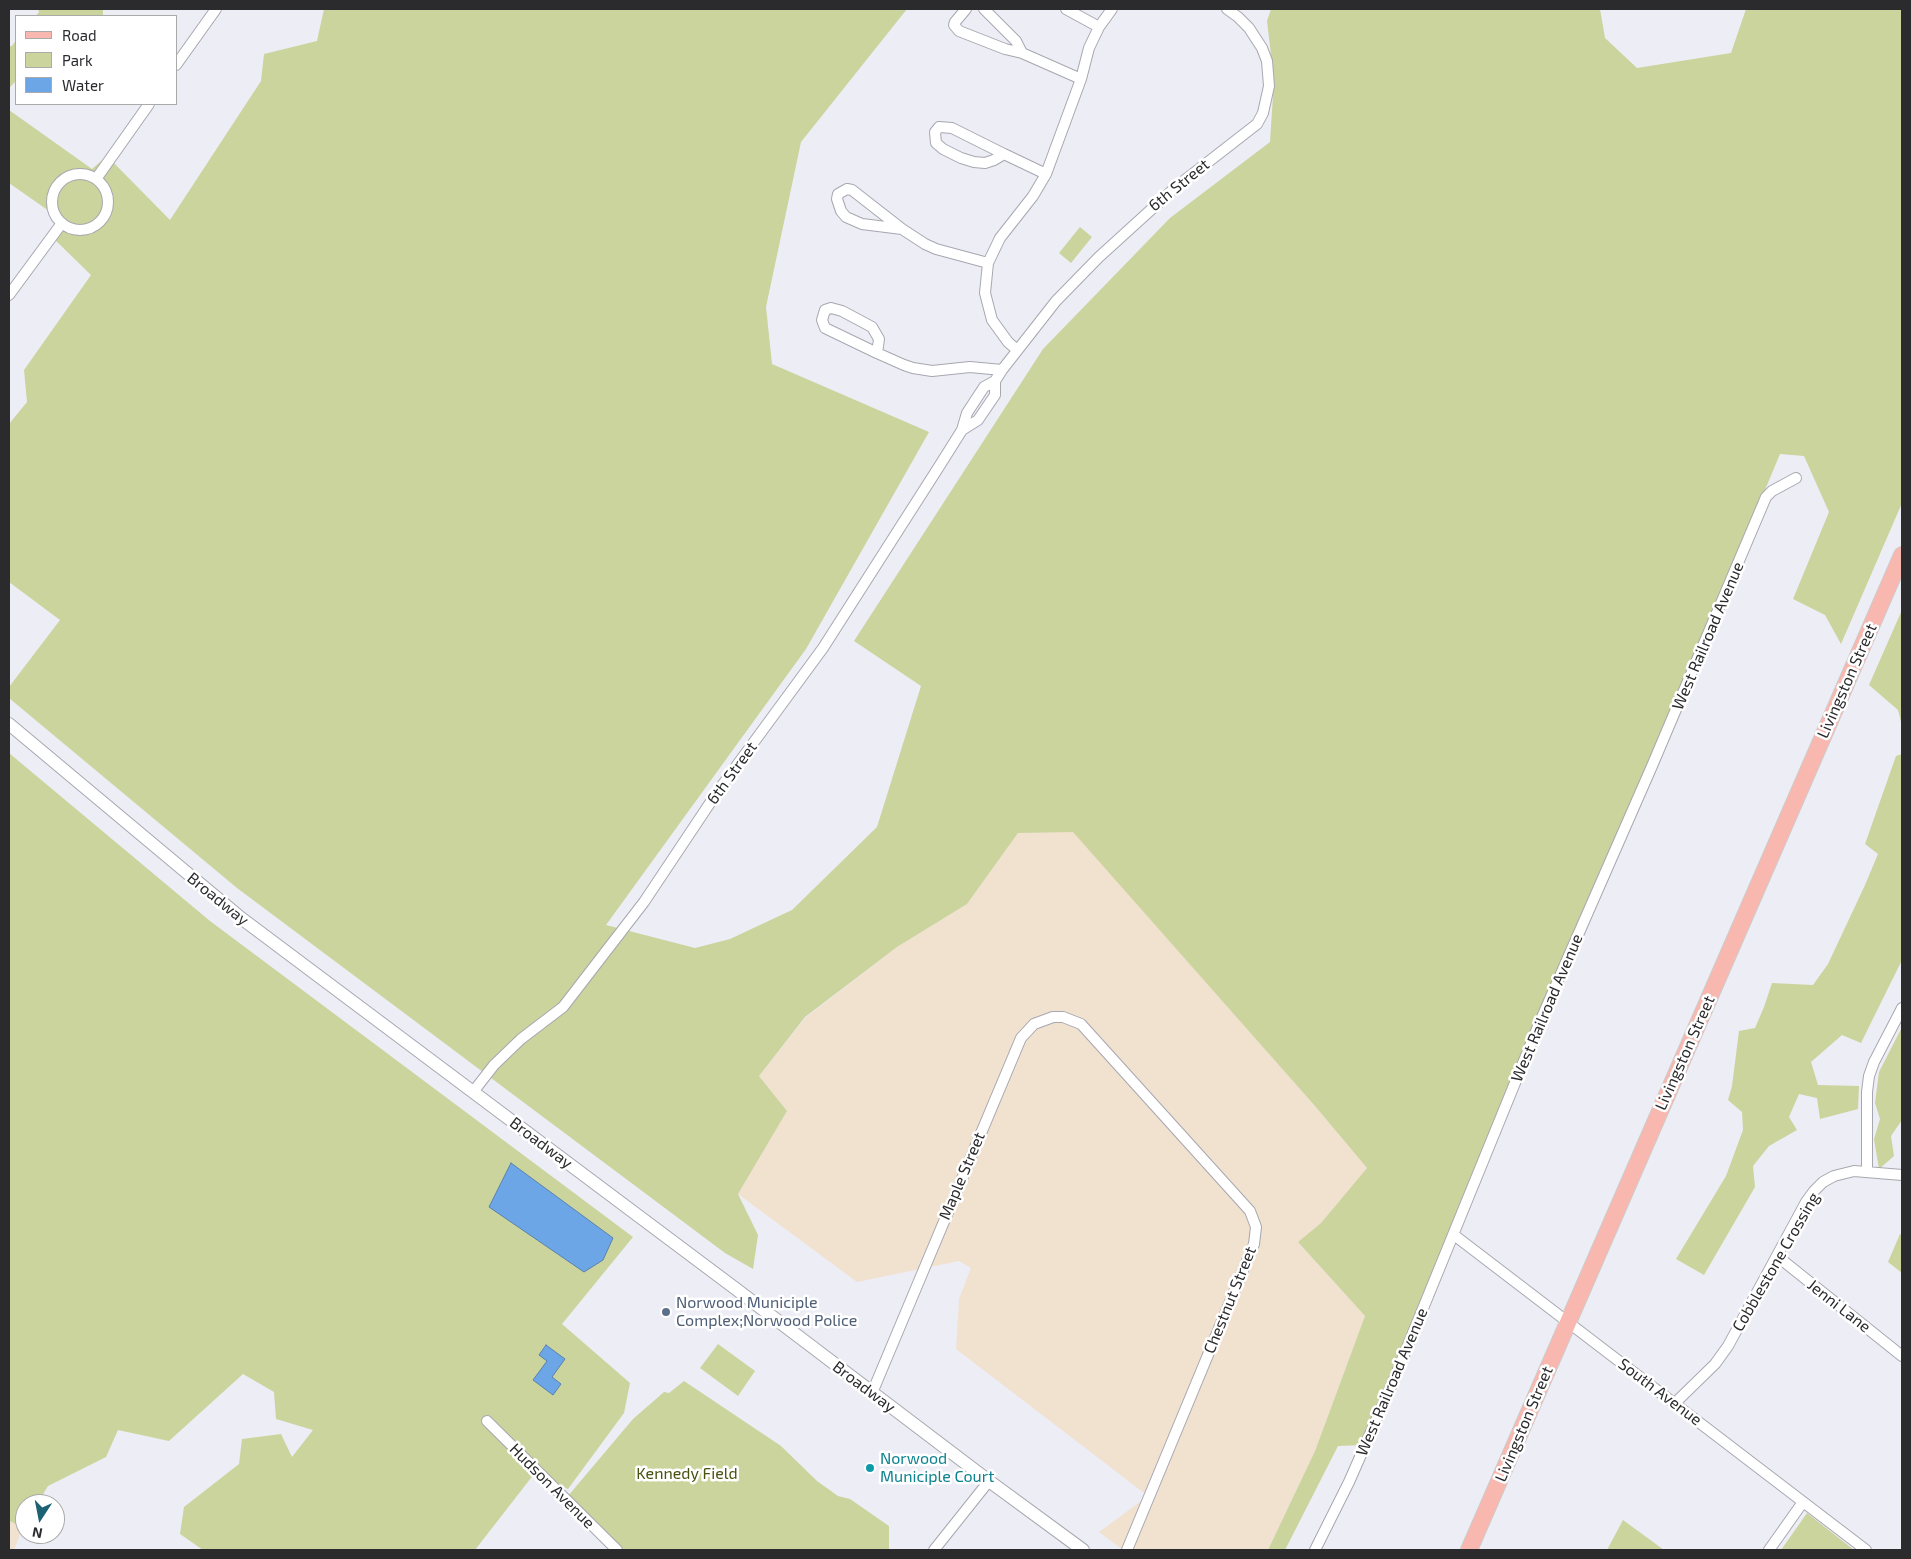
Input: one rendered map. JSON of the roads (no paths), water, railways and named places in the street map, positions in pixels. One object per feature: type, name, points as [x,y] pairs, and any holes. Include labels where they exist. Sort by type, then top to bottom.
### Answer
[{"type":"main road","name":"Livingston Street","points":[[1469,1550],[1902,555]]},
{"type":"street","points":[[178,62],[216,9]]},
{"type":"street","points":[[966,9],[955,22],[954,26],[959,31],[1005,49],[1022,53],[1081,78]]},
{"type":"street","points":[[984,9],[1016,41],[1022,53]]},
{"type":"street","points":[[1066,9],[1099,27]]},
{"type":"street","points":[[1018,350],[1008,342],[992,320],[985,293],[988,263],[1000,238],[1033,196],[1046,174],[1081,78],[1089,48],[1099,27],[1112,9]]},
{"type":"street","name":"6th Street","points":[[473,1092],[494,1065],[521,1039],[563,1007],[644,902],[718,791],[823,648],[962,430],[967,414],[984,387],[995,381],[1056,302],[1099,257],[1144,214],[1176,187],[1257,124],[1263,112],[1269,86],[1267,61],[1262,48],[1249,28],[1227,9]]},
{"type":"street","points":[[96,179],[148,105]]},
{"type":"street","points":[[1004,154],[994,160],[985,162],[967,161],[938,146],[935,140],[935,132],[939,127],[952,128],[1046,174]]},
{"type":"street","points":[[78,174],[87,175],[103,185],[107,193],[108,202],[102,219],[96,225],[78,230],[62,224],[52,207],[52,198],[60,181],[68,176],[78,174]]},
{"type":"street","points":[[902,229],[853,222],[841,211],[836,199],[838,194],[847,189],[852,190],[916,239],[930,246],[988,263]]},
{"type":"street","points":[[9,295],[62,224]]},
{"type":"street","points":[[877,353],[879,339],[872,327],[842,311],[831,308],[825,310],[822,320],[825,328],[877,353],[918,370],[932,371],[970,367],[1002,370]]},
{"type":"street","name":"West Railroad Avenue","points":[[1315,1550],[1393,1382],[1539,1024],[1652,766],[1766,498],[1772,491],[1796,478]]},
{"type":"street","name":"Broadway","points":[[9,724],[241,918],[988,1481],[1083,1550]]},
{"type":"street","points":[[1867,1171],[1867,1092],[1869,1076],[1874,1062],[1902,1008]]},
{"type":"street","name":"Maple Street","points":[[872,1393],[1022,1038],[1034,1024],[1053,1017],[1073,1020],[1081,1024],[1092,1035]]},
{"type":"street","name":"Chestnut Street","points":[[1092,1035],[1250,1211],[1256,1227],[1254,1244],[1127,1550]]},
{"type":"street","name":"Cobblestone Crossing","points":[[1675,1403],[1708,1371],[1728,1346],[1806,1202],[1814,1191],[1823,1182],[1834,1176],[1854,1171],[1902,1175]]},
{"type":"street","name":"South Avenue","points":[[1454,1235],[1866,1550]]},
{"type":"street","name":"Jenni Lane","points":[[1777,1256],[1902,1356]]},
{"type":"street","name":"Hudson Avenue","points":[[487,1421],[617,1550]]},
{"type":"street","points":[[934,1550],[988,1481]]},
{"type":"street","points":[[1769,1550],[1803,1502]]},
{"type":"water","points":[[511,1163],[613,1238],[603,1260],[584,1272],[489,1207]]},
{"type":"water","points":[[546,1345],[565,1359],[552,1377],[561,1384],[553,1395],[533,1380],[547,1361],[539,1355]]},
{"type":"place","name":"Norwood Municiple Complex;Norwood Police","points":[[666,1312]]},
{"type":"place","name":"Norwood Municiple Court","points":[[870,1468]]},
{"type":"park label","name":"Kennedy Field","points":[[687,1474]]}]
